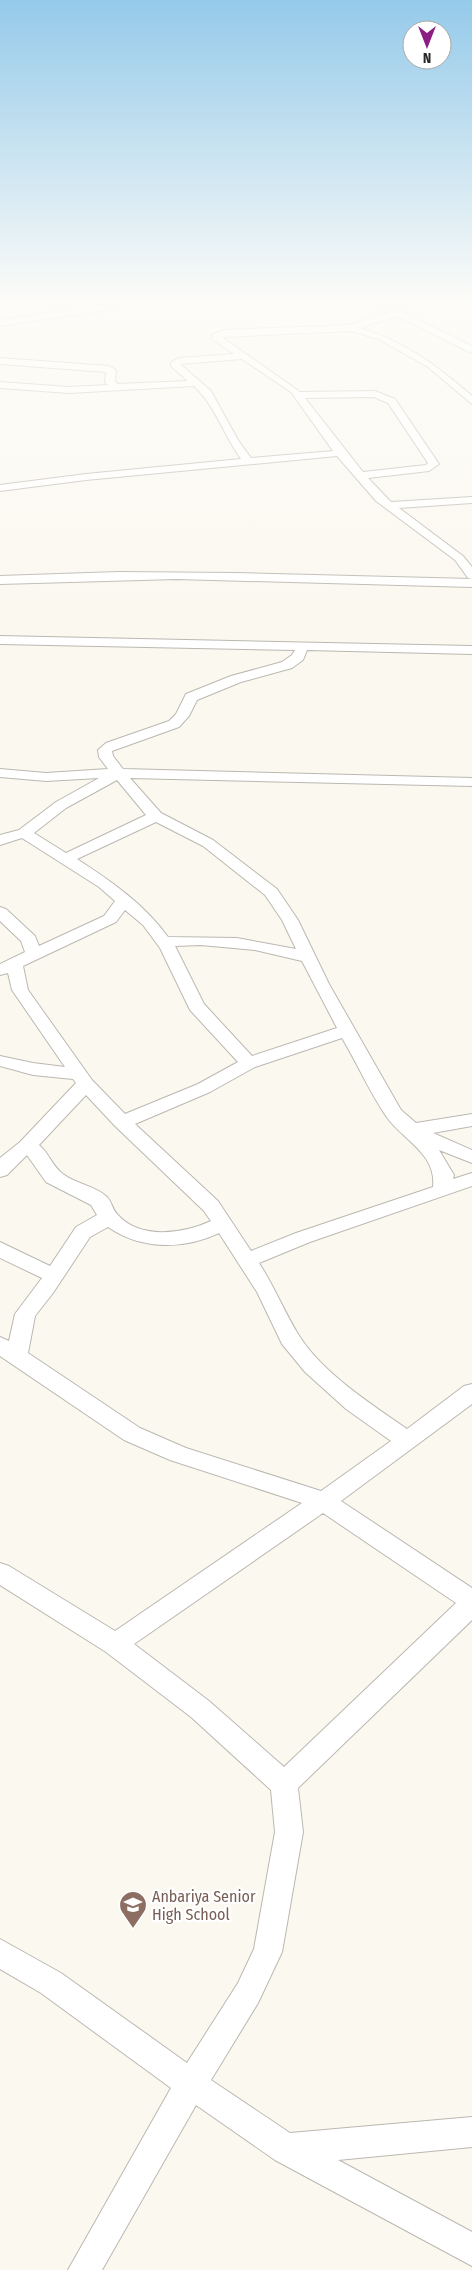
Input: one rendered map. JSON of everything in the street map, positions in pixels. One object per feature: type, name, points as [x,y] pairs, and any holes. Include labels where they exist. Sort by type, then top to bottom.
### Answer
[{"type":"street","points":[[215,406],[233,441],[248,461]]},
{"type":"street","points":[[308,406],[340,453],[359,476],[389,505],[459,558],[472,575]]},
{"type":"street","points":[[359,476],[429,468],[434,464],[395,406]]},
{"type":"street","points":[[0,488],[340,453]]},
{"type":"street","points":[[389,505],[472,500]]},
{"type":"street","points":[[0,580],[60,576],[172,576],[472,583]]},
{"type":"street","points":[[0,640],[472,650]]},
{"type":"street","points":[[303,646],[298,657],[287,665],[236,679],[191,697],[182,716],[174,724],[104,750],[106,757],[146,807],[156,816],[208,843],[271,892],[290,920],[389,1106],[434,1156],[444,1175],[442,1191]]},
{"type":"street","points":[[0,773],[46,777],[120,773],[472,782]]},
{"type":"street","points":[[0,840],[24,833],[61,805],[87,789],[120,773]]},
{"type":"street","points":[[65,859],[156,816]]},
{"type":"street","points":[[24,833],[105,884],[149,922],[164,942],[196,1006],[249,1063]]},
{"type":"street","points":[[124,900],[110,919],[7,967],[20,990],[82,1079],[122,1122],[211,1206],[266,1290],[290,1339],[313,1366],[354,1403],[408,1441]]},
{"type":"street","points":[[0,912],[30,939],[34,954]]},
{"type":"street","points":[[164,942],[194,940],[238,941],[282,949],[309,958]]},
{"type":"street","points":[[122,1122],[204,1088],[249,1063],[348,1030]]},
{"type":"street","points":[[0,1060],[82,1079]]},
{"type":"street","points":[[3,1163],[27,1146],[82,1079]]},
{"type":"street","points":[[412,1130],[472,1120]]},
{"type":"street","points":[[412,1130],[472,1157]]},
{"type":"street","points":[[27,1146],[38,1152],[46,1171],[58,1181],[101,1201],[108,1218],[131,1232],[165,1240],[189,1238],[222,1224]]},
{"type":"street","points":[[248,1260],[283,1244],[442,1191],[472,1179]]},
{"type":"street","points":[[108,1218],[84,1232],[25,1314],[9,1351],[132,1434],[178,1454],[323,1501],[472,1603],[284,1784]]},
{"type":"street","points":[[0,1249],[31,1267],[54,1276]]},
{"type":"street","points":[[115,1644],[323,1501],[349,1486],[472,1392]]},
{"type":"street","points":[[0,1573],[115,1644],[200,1709],[284,1784],[289,1832],[283,1875],[268,1952],[248,1994],[191,2084],[84,2270]]},
{"type":"street","points":[[0,1952],[51,1983],[191,2084],[286,2149],[472,2250]]},
{"type":"street","points":[[286,2149],[472,2132]]},
{"type":"place","name":"Anbariya Senior High School","points":[[133,1929]]}]
